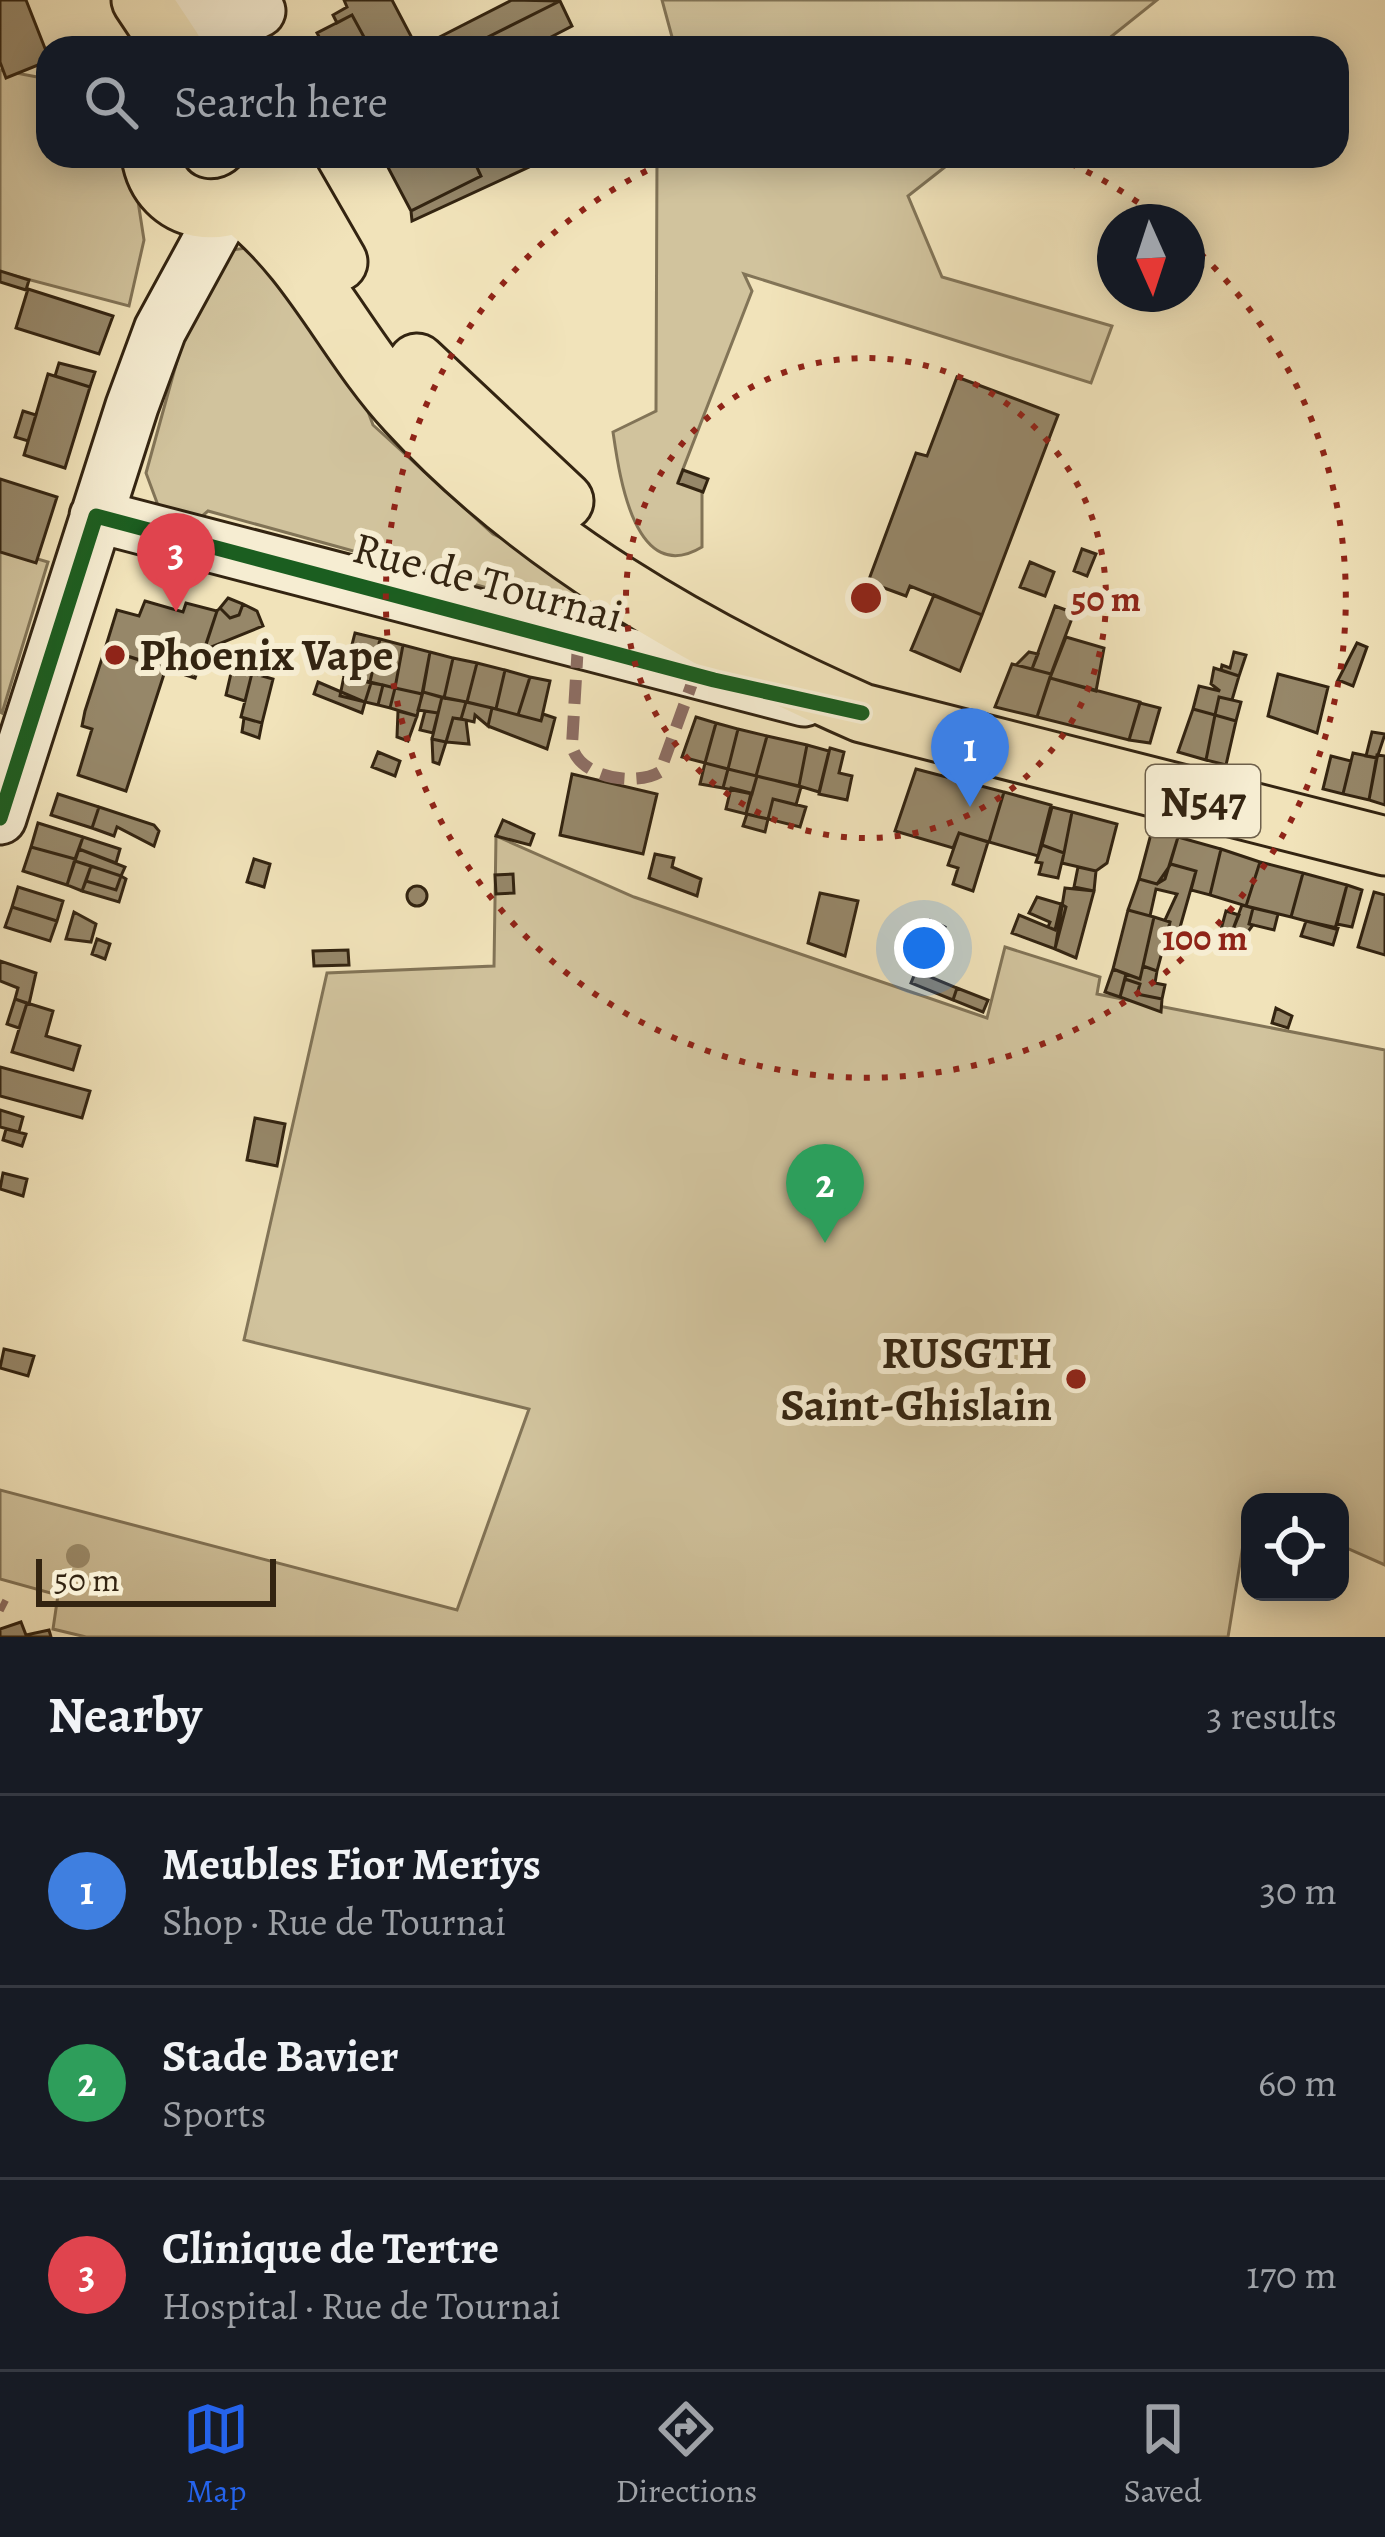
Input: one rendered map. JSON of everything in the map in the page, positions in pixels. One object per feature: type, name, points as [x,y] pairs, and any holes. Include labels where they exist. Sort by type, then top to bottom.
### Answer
[{"type":"main road","points":[[139,0],[145,36]]},
{"type":"main road","points":[[139,0],[164,36]]},
{"type":"main road","points":[[155,168],[186,205],[233,207],[266,183],[272,168]]},
{"type":"main road","name":"Rue de Tournai","points":[[282,168],[306,214],[386,327],[434,384],[575,512],[641,561],[759,632],[882,689],[983,725],[1022,752]]},
{"type":"main road","name":"Rue de Tournai","points":[[233,207],[289,249],[406,410],[542,532],[664,612],[787,680],[862,712],[971,744],[1022,752],[1385,846]]},
{"type":"street","points":[[190,0],[226,18],[260,21]]},
{"type":"street","points":[[0,818],[160,330],[172,259],[170,214],[155,168]]},
{"type":"street","points":[[160,330],[233,207]]},
{"type":"street","name":"Rue de Tournai","points":[[96,516],[714,680],[862,712]]},
{"type":"shaded area","points":[[662,0],[1157,0],[1112,36],[672,36]]},
{"type":"shaded area","points":[[0,70],[36,77],[36,168],[133,168],[144,240],[129,306],[0,272]]},
{"type":"shaded area","points":[[657,168],[944,168],[908,196],[942,277],[1112,326],[1091,383],[744,274],[752,291],[678,482],[702,491],[702,547],[679,556],[660,552],[634,520],[613,432],[656,411]]},
{"type":"shaded area","points":[[253,247],[339,334],[373,425],[493,534],[546,559],[652,632],[645,645],[467,597],[484,587],[208,511],[192,525],[159,508],[146,473],[201,274],[232,250]]},
{"type":"shaded area","points":[[0,548],[48,562],[2,713],[0,712]]},
{"type":"shaded area","points":[[496,836],[634,897],[987,1018],[1005,947],[1100,977],[1097,994],[1385,1050],[1385,1565],[1349,1549],[1349,1493],[1241,1493],[1241,1557],[1228,1637],[86,1637],[53,1629],[58,1595],[0,1579],[0,1490],[457,1610],[529,1409],[244,1340],[327,973],[494,966]]},
{"type":"building","points":[[0,0],[26,0],[40,36],[36,36],[36,66],[6,78],[0,62]]},
{"type":"building","points":[[344,0],[392,0],[411,36],[363,36],[352,15],[337,23],[333,15],[347,7]]},
{"type":"building","points":[[512,0],[560,1],[490,36],[442,36]]},
{"type":"building","points":[[560,1],[572,26],[553,36],[490,36]]},
{"type":"building","points":[[352,15],[363,36],[319,36]]},
{"type":"building","points":[[388,168],[477,168],[481,176],[411,211]]},
{"type":"building","points":[[477,168],[527,168],[412,221],[411,211],[481,176]]},
{"type":"building","points":[[0,271],[29,280],[26,290],[0,282]]},
{"type":"building","points":[[28,289],[113,316],[99,354],[16,328]]},
{"type":"building","points":[[59,363],[95,372],[90,387],[55,376]]},
{"type":"building","points":[[48,374],[90,387],[65,468],[24,455]]},
{"type":"building","points":[[957,377],[1058,415],[982,615],[910,586],[906,596],[868,582],[916,453],[927,456]]},
{"type":"building","points":[[23,411],[36,415],[28,441],[15,437]]},
{"type":"building","points":[[683,470],[708,479],[703,492],[678,483]]},
{"type":"building","points":[[0,479],[57,497],[36,563],[0,552]]},
{"type":"building","points":[[1082,549],[1096,554],[1087,576],[1074,571]]},
{"type":"building","points":[[1030,562],[1054,572],[1045,596],[1020,587]]},
{"type":"building","points":[[934,595],[982,615],[960,671],[911,650]]},
{"type":"building","points":[[228,598],[243,604],[239,615],[230,618],[220,608]]},
{"type":"building","points":[[145,601],[183,612],[186,603],[217,611],[195,678],[105,649],[117,610],[139,616]]},
{"type":"building","points":[[243,604],[257,611],[263,626],[204,650],[217,611],[220,608],[230,618],[239,615]]},
{"type":"building","points":[[1055,606],[1074,613],[1051,674],[1032,669]]},
{"type":"building","points":[[355,633],[380,639],[370,682],[344,676]]},
{"type":"building","points":[[1066,637],[1104,648],[1096,691],[1050,678]]},
{"type":"building","points":[[380,639],[403,645],[395,688],[370,682]]},
{"type":"building","points":[[1357,643],[1367,647],[1353,686],[1338,680]]},
{"type":"building","points":[[403,645],[430,652],[422,694],[395,688]]},
{"type":"building","points":[[105,649],[166,668],[126,791],[78,775],[92,729],[82,726],[85,711]]},
{"type":"building","points":[[430,652],[453,658],[444,698],[423,692]]},
{"type":"building","points":[[1029,652],[1038,654],[1032,669],[1016,665]]},
{"type":"building","points":[[1234,652],[1246,655],[1239,676],[1221,670],[1222,665],[1230,668]]},
{"type":"building","points":[[453,658],[477,663],[467,702],[444,698]]},
{"type":"building","points":[[477,663],[505,670],[496,709],[467,702]]},
{"type":"building","points":[[1012,664],[1051,674],[1037,717],[995,707]]},
{"type":"building","points":[[1214,668],[1239,676],[1232,700],[1219,697],[1215,715],[1193,709],[1199,686],[1220,691],[1211,684]]},
{"type":"building","points":[[232,669],[252,673],[245,701],[226,695]]},
{"type":"building","points":[[505,670],[530,677],[518,715],[496,709]]},
{"type":"building","points":[[252,673],[273,679],[262,723],[241,717]]},
{"type":"building","points":[[1278,674],[1328,687],[1317,733],[1268,716]]},
{"type":"building","points":[[344,676],[371,683],[365,702],[340,696]]},
{"type":"building","points":[[530,677],[550,681],[541,721],[518,715]]},
{"type":"building","points":[[1050,678],[1140,702],[1129,740],[1037,717]]},
{"type":"building","points":[[318,682],[365,702],[362,713],[314,694]]},
{"type":"building","points":[[371,683],[383,685],[378,705],[365,702]]},
{"type":"building","points":[[383,685],[395,688],[390,708],[378,705]]},
{"type":"building","points":[[395,688],[422,694],[417,716],[390,708]]},
{"type":"building","points":[[423,692],[442,697],[438,713],[418,710]]},
{"type":"building","points":[[442,697],[466,702],[461,719],[453,718],[446,742],[432,739]]},
{"type":"building","points":[[1219,697],[1241,702],[1236,721],[1215,715]]},
{"type":"building","points":[[466,702],[492,708],[488,726],[475,715],[474,722],[461,719]]},
{"type":"building","points":[[1140,703],[1160,708],[1150,743],[1129,740]]},
{"type":"building","points":[[492,708],[541,721],[543,714],[555,718],[547,749],[488,726]]},
{"type":"building","points":[[1193,709],[1215,715],[1206,760],[1178,752]]},
{"type":"building","points":[[398,711],[417,716],[408,741],[397,737]]},
{"type":"building","points":[[425,711],[438,713],[433,733],[420,730]]},
{"type":"building","points":[[1215,715],[1236,721],[1226,765],[1206,760]]},
{"type":"building","points":[[696,717],[716,723],[705,763],[682,757]]},
{"type":"building","points":[[244,718],[262,723],[259,738],[242,732]]},
{"type":"building","points":[[453,718],[466,720],[469,744],[446,742]]},
{"type":"building","points":[[716,723],[738,729],[728,769],[705,763]]},
{"type":"building","points":[[738,729],[767,736],[756,776],[728,769]]},
{"type":"building","points":[[1372,732],[1385,734],[1377,758],[1366,756]]},
{"type":"building","points":[[767,736],[807,745],[799,786],[756,776]]},
{"type":"building","points":[[432,739],[446,742],[439,764],[433,762]]},
{"type":"building","points":[[807,745],[829,751],[819,792],[799,786]]},
{"type":"building","points":[[830,748],[844,752],[839,773],[852,776],[847,800],[819,794]]},
{"type":"building","points":[[378,752],[400,761],[395,776],[372,767]]},
{"type":"building","points":[[1353,753],[1377,758],[1369,800],[1343,794]]},
{"type":"building","points":[[1377,755],[1385,756],[1385,805],[1369,800]]},
{"type":"building","points":[[1331,756],[1351,761],[1343,794],[1323,789]]},
{"type":"building","points":[[705,763],[728,769],[723,788],[700,784]]},
{"type":"building","points":[[728,769],[757,776],[752,794],[723,788]]},
{"type":"building","points":[[916,769],[1004,792],[989,842],[959,833],[953,848],[895,831]]},
{"type":"building","points":[[572,774],[657,794],[643,854],[560,835]]},
{"type":"building","points":[[757,776],[801,787],[796,805],[773,799],[768,819],[746,814]]},
{"type":"building","points":[[731,788],[751,793],[746,814],[726,809]]},
{"type":"building","points":[[1004,792],[1051,805],[1038,856],[989,842]]},
{"type":"building","points":[[58,794],[99,807],[92,828],[51,815]]},
{"type":"building","points":[[773,799],[806,807],[800,827],[768,819]]},
{"type":"building","points":[[99,807],[154,825],[159,831],[154,846],[117,827],[114,836],[92,828]]},
{"type":"building","points":[[1052,807],[1072,812],[1064,853],[1042,845]]},
{"type":"building","points":[[1072,812],[1117,824],[1107,863],[1096,871],[1062,863]]},
{"type":"building","points":[[747,814],[768,819],[765,832],[743,826]]},
{"type":"building","points":[[503,820],[534,834],[530,845],[496,836]]},
{"type":"building","points":[[38,823],[83,837],[75,859],[31,847]]},
{"type":"building","points":[[1152,830],[1178,837],[1165,879],[1157,884],[1139,879]]},
{"type":"building","points":[[959,833],[988,842],[973,891],[953,884],[958,868],[948,865]]},
{"type":"building","points":[[83,837],[120,849],[116,863],[79,849]]},
{"type":"building","points":[[1178,837],[1221,849],[1210,895],[1191,890],[1196,871],[1170,864]]},
{"type":"building","points":[[1042,845],[1064,853],[1058,878],[1039,874],[1042,863],[1036,862]]},
{"type":"building","points":[[31,847],[75,859],[67,885],[23,871]]},
{"type":"building","points":[[79,849],[125,867],[121,876],[75,861]]},
{"type":"building","points":[[1221,849],[1260,862],[1246,906],[1210,895]]},
{"type":"building","points":[[655,854],[674,858],[672,867],[701,879],[697,896],[649,878]]},
{"type":"building","points":[[254,859],[270,864],[264,887],[247,882]]},
{"type":"building","points":[[75,861],[91,866],[82,891],[67,885]]},
{"type":"building","points":[[1260,862],[1303,873],[1291,917],[1246,906]]},
{"type":"building","points":[[1171,864],[1196,871],[1175,945],[1165,943],[1170,922],[1165,920],[1177,894],[1156,889],[1150,916],[1128,910],[1139,879],[1157,884]]},
{"type":"building","points":[[91,866],[121,876],[116,890],[86,881]]},
{"type":"building","points":[[1078,867],[1096,871],[1094,891],[1074,887]]},
{"type":"building","points":[[1303,873],[1347,885],[1335,929],[1291,917]]},
{"type":"building","points":[[513,874],[514,893],[496,894],[495,875]]},
{"type":"building","points":[[121,876],[126,879],[119,902],[82,891],[86,881],[116,890]]},
{"type":"building","points":[[1347,885],[1362,890],[1352,927],[1337,924]]},
{"type":"building","points":[[417,886],[427,896],[417,906],[407,896]]},
{"type":"building","points":[[18,887],[63,901],[57,921],[12,907]]},
{"type":"building","points":[[1065,888],[1094,891],[1076,958],[1055,949]]},
{"type":"building","points":[[1374,892],[1385,895],[1385,955],[1358,947]]},
{"type":"building","points":[[820,893],[858,901],[845,956],[808,943]]},
{"type":"building","points":[[1037,897],[1061,904],[1055,930],[1048,927],[1050,922],[1029,913]]},
{"type":"building","points":[[1061,904],[1066,907],[1055,949],[1012,933],[1019,915],[1055,930]]},
{"type":"building","points":[[1242,905],[1253,908],[1249,924],[1253,925],[1241,941],[1230,937]]},
{"type":"building","points":[[12,907],[57,921],[50,941],[5,927]]},
{"type":"building","points":[[1253,908],[1278,914],[1274,930],[1249,924]]},
{"type":"building","points":[[1128,910],[1154,917],[1140,979],[1113,969]]},
{"type":"building","points":[[1226,911],[1239,915],[1230,937],[1220,933]]},
{"type":"building","points":[[74,912],[96,924],[91,942],[66,939]]},
{"type":"building","points":[[1154,917],[1170,922],[1157,971],[1143,966]]},
{"type":"building","points":[[930,920],[945,927],[939,942],[924,935]]},
{"type":"building","points":[[1306,921],[1338,928],[1333,945],[1301,936]]},
{"type":"building","points":[[97,939],[110,944],[105,959],[92,954]]},
{"type":"building","points":[[348,950],[349,965],[314,966],[313,951]]},
{"type":"building","points":[[0,961],[36,973],[29,1004],[15,999],[18,988],[0,981]]},
{"type":"building","points":[[1143,966],[1157,971],[1155,983],[1165,985],[1162,999],[1137,994],[1140,984],[1125,979],[1126,974],[1140,979]]},
{"type":"building","points":[[1113,969],[1126,974],[1120,997],[1105,992]]},
{"type":"building","points":[[916,971],[957,988],[953,1000],[911,983]]},
{"type":"building","points":[[1125,979],[1140,984],[1137,994],[1162,999],[1161,1012],[1120,997]]},
{"type":"building","points":[[957,988],[988,1000],[983,1012],[953,1000]]},
{"type":"building","points":[[15,999],[27,1003],[19,1028],[7,1024]]},
{"type":"building","points":[[27,1003],[53,1011],[46,1036],[80,1046],[73,1070],[12,1052]]},
{"type":"building","points":[[1276,1008],[1292,1016],[1288,1028],[1272,1023]]},
{"type":"building","points":[[0,1067],[90,1091],[82,1118],[0,1096]]},
{"type":"building","points":[[0,1110],[23,1117],[19,1132],[0,1127]]},
{"type":"building","points":[[255,1118],[285,1124],[277,1166],[247,1160]]},
{"type":"building","points":[[6,1129],[26,1134],[22,1146],[3,1140]]},
{"type":"building","points":[[3,1173],[27,1179],[23,1196],[0,1189]]},
{"type":"building","points":[[4,1349],[34,1356],[28,1376],[0,1368]]},
{"type":"building","points":[[21,1622],[26,1635],[49,1630],[51,1637],[0,1637],[0,1629]]},
{"type":"marked path","points":[[578,644],[572,745],[584,765],[608,776],[636,779],[660,772],[695,675]]},
{"type":"marked path","points":[[0,1604],[6,1607]]},
{"type":"cycle path","points":[[0,818],[96,516],[714,680],[862,713]]},
{"type":"place","name":"Clinique de Tertre","points":[[176,612]]},
{"type":"place","name":"Phoenix Vape","points":[[115,655]]},
{"type":"place","name":"Meubles Fior Meriys","points":[[970,807]]},
{"type":"place","name":"Stade Bavier","points":[[825,1243]]},
{"type":"place","name":"RUSGTH Saint-Ghislain","points":[[1076,1379]]}]
